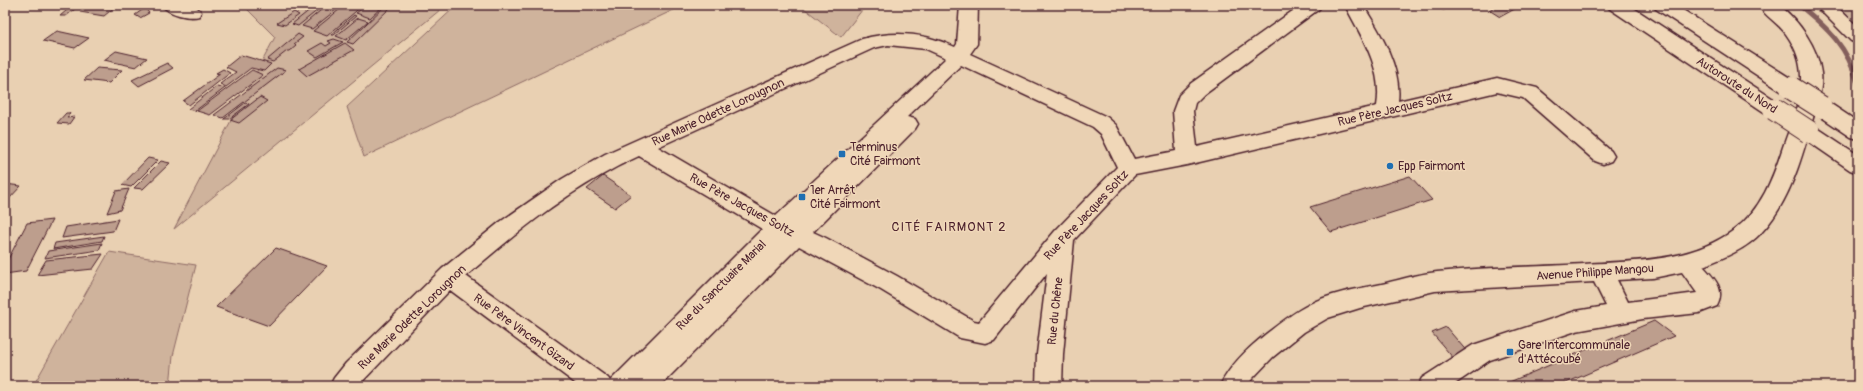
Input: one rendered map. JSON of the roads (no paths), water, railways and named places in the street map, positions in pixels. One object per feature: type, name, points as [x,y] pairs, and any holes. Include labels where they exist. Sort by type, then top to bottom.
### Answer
[{"type":"main road","points":[[171,5],[192,12]]},
{"type":"main road","name":"Rue du Sanctuaire Marial","points":[[964,58],[967,44],[969,5]]},
{"type":"main road","name":"Rue du Sanctuaire Marial","points":[[620,386],[787,232],[980,44],[982,5]]},
{"type":"main road","points":[[1187,157],[1183,111],[1186,100],[1197,89],[1313,5]]},
{"type":"main road","name":"Autoroute du Nord","points":[[1616,5],[1858,165]]},
{"type":"main road","points":[[1662,5],[1858,132]]},
{"type":"main road","name":"Avenue Philippe Mangou","points":[[1233,386],[1244,371],[1271,345],[1296,325],[1320,310],[1360,298],[1435,282],[1653,269],[1705,255],[1742,237],[1764,216],[1771,202],[1795,145],[1812,84],[1810,64],[1802,46],[1789,25],[1767,5]]},
{"type":"main road","points":[[1824,5],[1858,37]]},
{"type":"main road","points":[[1356,9],[1376,45],[1384,66],[1388,89],[1386,111]]},
{"type":"main road","name":"Rue Marie Odette Lorougnon","points":[[343,386],[449,277],[521,218],[582,175],[613,159],[642,148],[869,43],[888,39],[930,43],[1100,122],[1109,130],[1128,168]]},
{"type":"main road","name":"Rue Père Jacques Soltz","points":[[642,148],[787,232],[825,247],[969,331],[985,333],[1063,237],[1128,168],[1187,157],[1501,85],[1530,93],[1604,156]]},
{"type":"main road","name":"Rue du Sanctuaire Marial","points":[[643,386],[787,232]]},
{"type":"main road","name":"Rue du Chêne","points":[[1049,386],[1050,354],[1063,237]]},
{"type":"main road","points":[[1431,386],[1437,380],[1482,352],[1576,321],[1622,313],[1699,303],[1709,299],[1709,289],[1686,261]]},
{"type":"main road","points":[[1601,273],[1622,313]]},
{"type":"main road","name":"Rue Père Vincent Gizard","points":[[449,277],[599,386]]},
{"type":"waterway","points":[[1799,5],[1828,30],[1836,39],[1849,59],[1858,84]]},
{"type":"place","name":"Terminus Cité Fairmont","points":[[842,154]]},
{"type":"place","name":"Epp Fairmont","points":[[1390,166]]},
{"type":"place","name":"1er Arrêt Cité Fairmont","points":[[802,197]]},
{"type":"place","name":"Gare Intercommunale d'Attécoubé","points":[[1510,352]]},
{"type":"district","name":"CITÉ FAIRMONT 2","points":[[949,226]]}]
